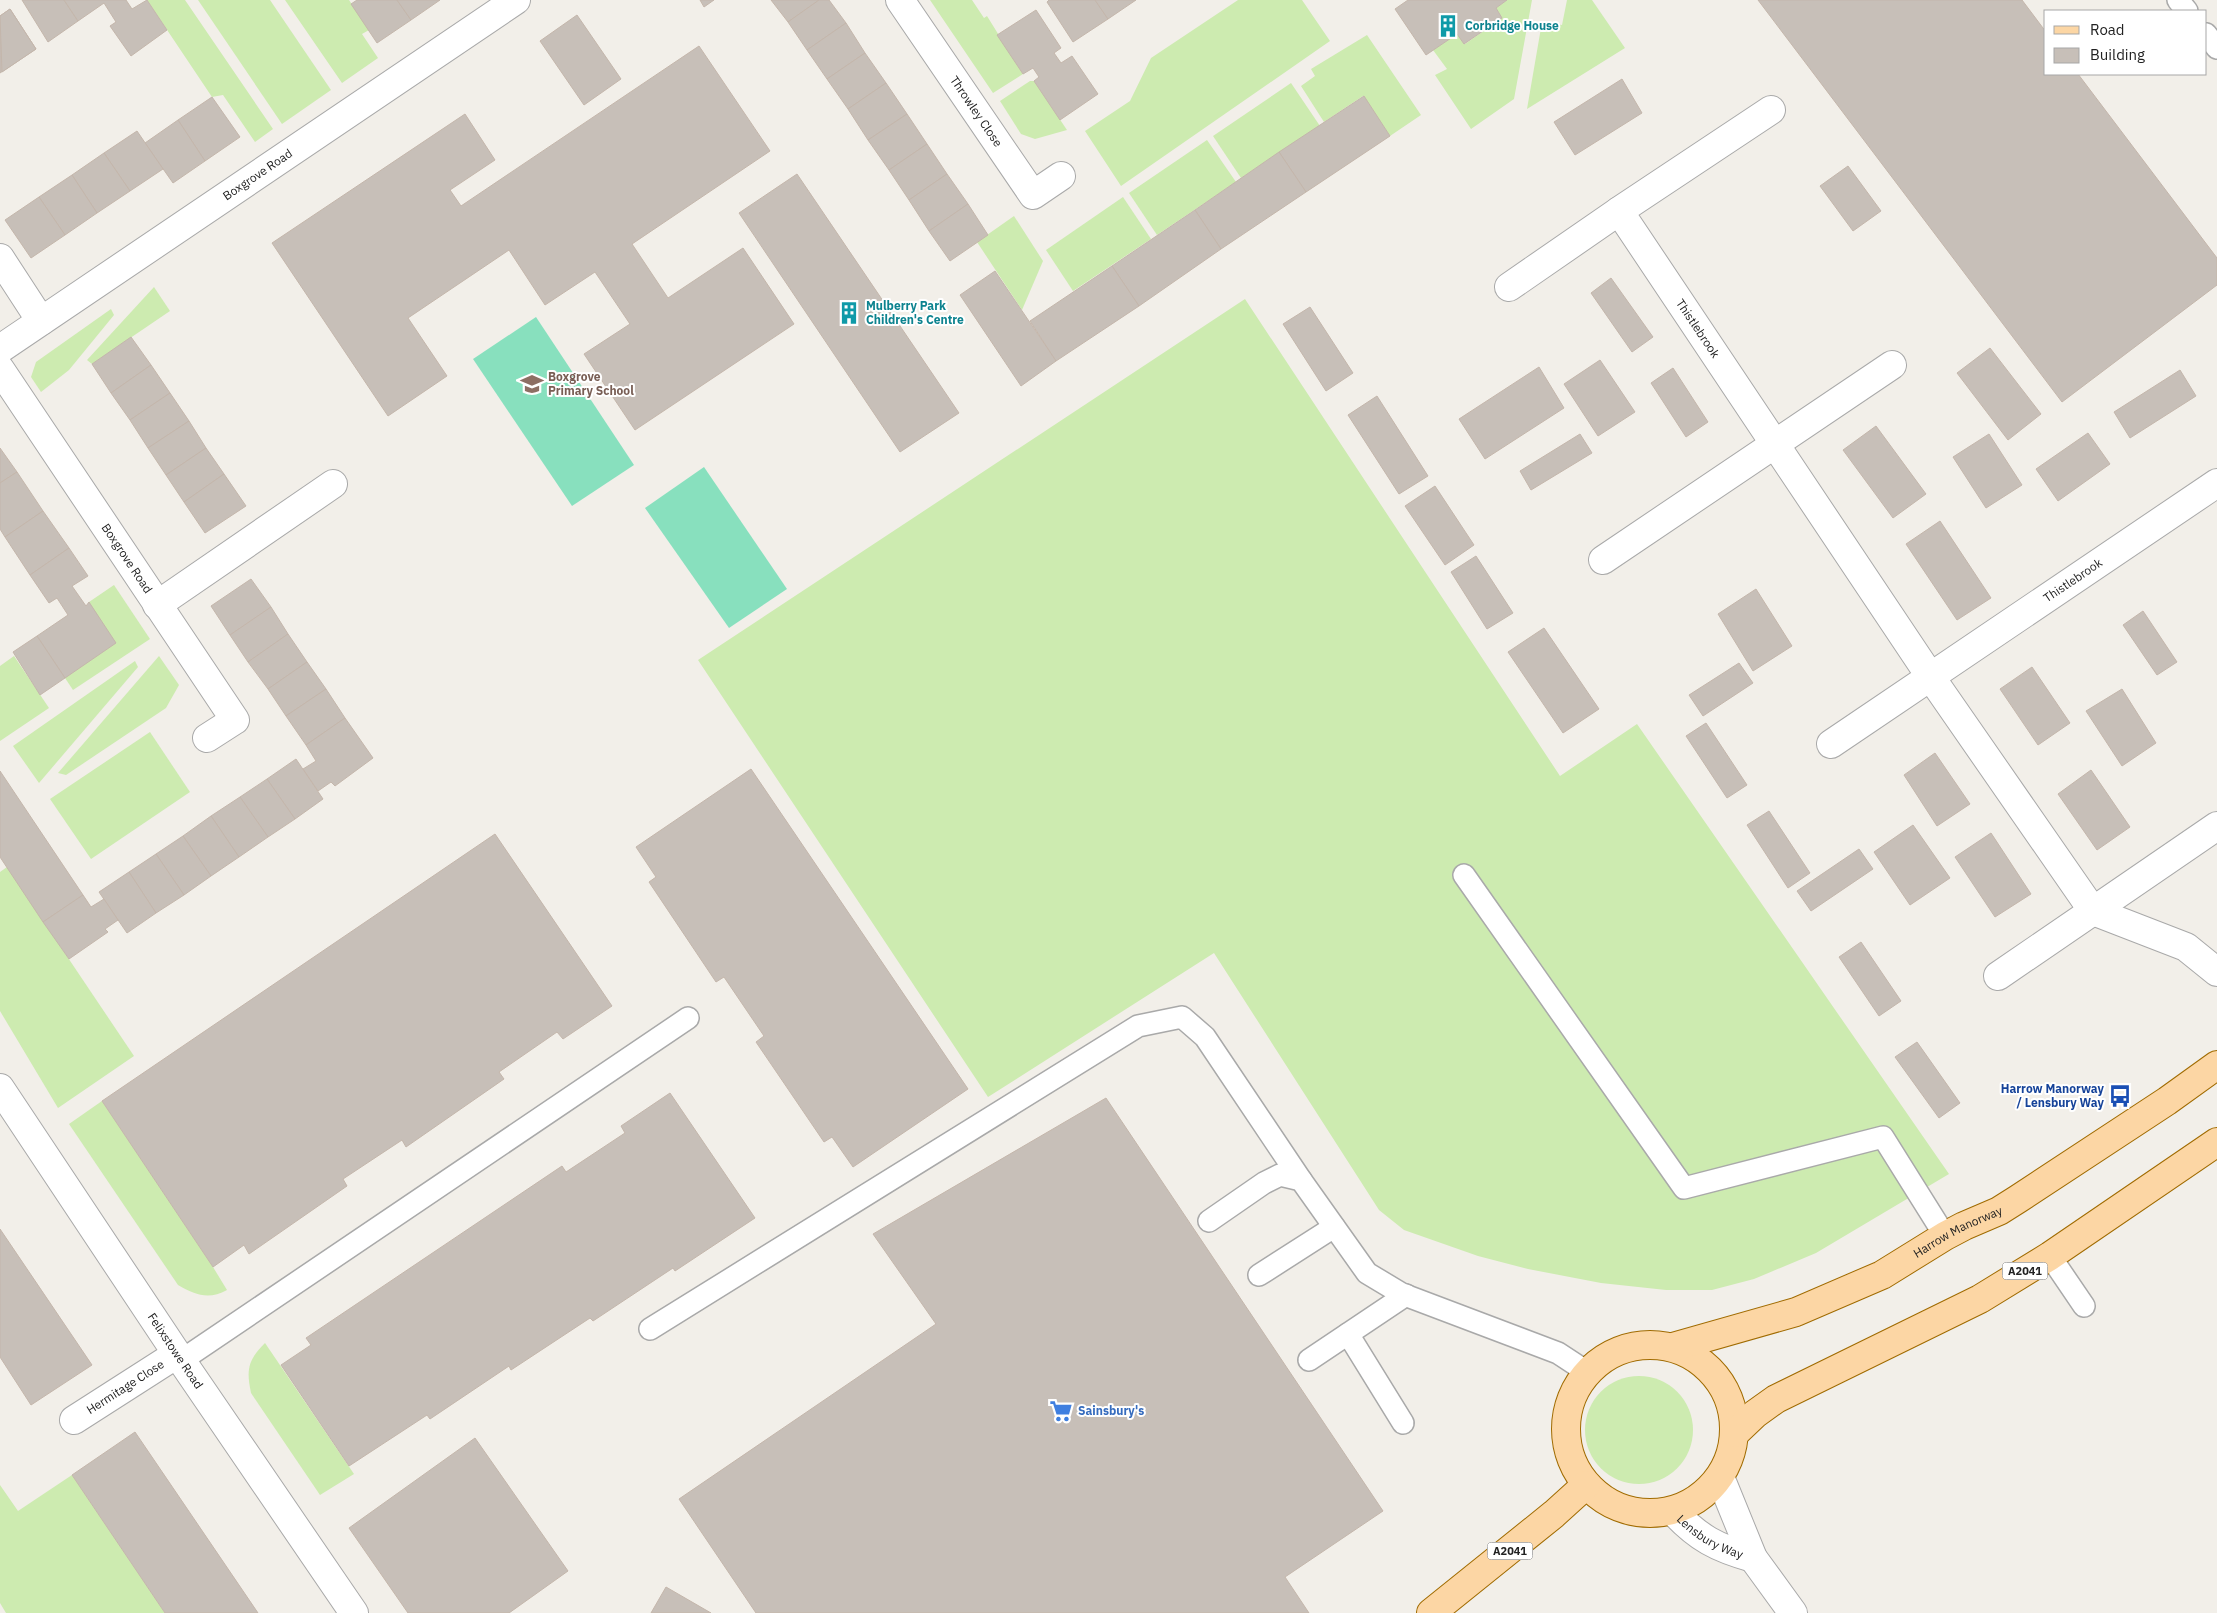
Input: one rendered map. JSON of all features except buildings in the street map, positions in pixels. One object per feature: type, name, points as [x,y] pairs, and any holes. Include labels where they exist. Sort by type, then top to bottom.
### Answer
[{"type":"main road","name":"Harrow Manorway","points":[[1673,1347],[1796,1312],[1882,1275],[1945,1236],[2012,1203],[2167,1101],[2217,1065]]},
{"type":"main road","name":"A2041","points":[[1735,1433],[1776,1399],[1898,1341],[1980,1299],[2050,1256],[2217,1142]]},
{"type":"main road","points":[[1643,1344],[1673,1347],[1686,1353],[1713,1373],[1729,1399],[1735,1433],[1729,1458],[1720,1477],[1698,1499],[1673,1511],[1653,1515],[1625,1510],[1603,1500],[1586,1485],[1573,1464],[1566,1440],[1566,1416],[1569,1402],[1587,1372],[1604,1358],[1623,1348],[1643,1344]]},
{"type":"main road","name":"A2041","points":[[1431,1613],[1532,1532],[1586,1485]]},
{"type":"street","name":"Boxgrove Road","points":[[0,349],[516,0]]},
{"type":"street","name":"Throwley Close","points":[[900,0],[1033,195],[1061,176]]},
{"type":"street","points":[[1509,287],[1771,110]]},
{"type":"street","name":"Thistlebrook","points":[[1619,211],[1930,676],[2093,911]]},
{"type":"street","points":[[0,258],[41,321]]},
{"type":"street","points":[[1603,560],[1892,366]]},
{"type":"street","name":"Boxgrove Road","points":[[0,369],[235,720],[208,738]]},
{"type":"street","name":"Thistlebrook","points":[[1831,744],[2217,483]]},
{"type":"street","points":[[157,605],[333,484]]},
{"type":"street","points":[[1998,976],[2217,826]]},
{"type":"street","points":[[2093,911],[2186,947],[2217,972]]},
{"type":"street","name":"Felixstowe Road","points":[[0,1088],[179,1357],[354,1613]]},
{"type":"street","name":"Hermitage Close","points":[[74,1420],[179,1357]]},
{"type":"street","name":"Lensbury Way","points":[[1720,1477],[1753,1558],[1793,1613]]},
{"type":"street","name":"Lensbury Way","points":[[1673,1511],[1690,1529],[1709,1542],[1727,1551],[1753,1558]]},
{"type":"lane","points":[[2178,0],[2186,10]]},
{"type":"lane","points":[[2207,35],[2217,48]]},
{"type":"lane","points":[[1464,875],[1684,1188],[1883,1137],[1945,1236]]},
{"type":"lane","points":[[650,1329],[1138,1026],[1182,1017],[1205,1037],[1301,1180],[1367,1273],[1406,1296],[1558,1353],[1587,1372]]},
{"type":"lane","points":[[179,1357],[688,1018]]},
{"type":"lane","points":[[1209,1221],[1264,1183],[1280,1176],[1301,1180]]},
{"type":"lane","points":[[1259,1274],[1334,1228]]},
{"type":"lane","points":[[2050,1256],[2084,1306]]},
{"type":"lane","points":[[1309,1360],[1406,1296]]},
{"type":"lane","points":[[1348,1334],[1403,1422]]},
{"type":"green space","points":[[147,0],[185,0],[273,129],[255,142],[223,95],[212,97]]},
{"type":"green space","points":[[198,0],[270,0],[331,90],[282,124]]},
{"type":"green space","points":[[285,0],[349,0],[369,30],[362,34],[378,58],[342,83]]},
{"type":"green space","points":[[930,0],[972,0],[984,18],[987,16],[1023,74],[993,93]]},
{"type":"green space","points":[[1238,0],[1302,0],[1330,41],[1121,186],[1085,131],[1130,101],[1151,58]]},
{"type":"green space","points":[[1507,0],[1532,0],[1514,99],[1471,129],[1435,75],[1447,69],[1433,50],[1457,34],[1465,44],[1502,18],[1496,8]]},
{"type":"green space","points":[[1567,0],[1592,0],[1625,48],[1527,109],[1542,22],[1562,25]]},
{"type":"green space","points":[[1367,35],[1421,115],[1390,136],[1363,96],[1324,122],[1301,86],[1315,76],[1311,69]]},
{"type":"green space","points":[[1030,81],[1034,81],[1067,130],[1035,139],[1021,134],[1000,101]]},
{"type":"green space","points":[[1291,83],[1320,126],[1241,178],[1213,136]]},
{"type":"green space","points":[[1207,140],[1236,182],[1157,235],[1129,193]]},
{"type":"green space","points":[[1123,197],[1151,239],[1073,291],[1046,250]]},
{"type":"green space","points":[[1014,216],[1043,261],[1022,310],[977,242]]},
{"type":"green space","points":[[154,287],[170,311],[92,364],[87,360]]},
{"type":"green space","points":[[1245,299],[1560,776],[1637,724],[1949,1174],[1816,1253],[1754,1279],[1712,1290],[1666,1290],[1601,1283],[1528,1269],[1478,1256],[1404,1230],[1379,1210],[1214,953],[988,1097],[698,660]]},
{"type":"green space","points":[[111,309],[114,315],[69,370],[41,392],[31,377],[36,362]]},
{"type":"green space","points":[[536,317],[634,465],[572,506],[473,359]]},
{"type":"green space","points":[[704,467],[787,589],[729,628],[645,508]]},
{"type":"green space","points":[[114,585],[150,639],[73,690],[65,678],[89,602]]},
{"type":"green space","points":[[14,656],[49,708],[0,741],[0,666]]},
{"type":"green space","points":[[159,656],[179,685],[166,708],[66,775],[58,773]]},
{"type":"green space","points":[[135,661],[138,667],[39,783],[13,746]]},
{"type":"green space","points":[[150,732],[190,792],[91,859],[50,799]]},
{"type":"green space","points":[[7,867],[134,1056],[58,1108],[0,1011],[0,872]]},
{"type":"green space","points":[[102,1101],[227,1290],[214,1295],[202,1295],[178,1285],[69,1124]]},
{"type":"green space","points":[[265,1343],[354,1474],[320,1495],[251,1393],[250,1365],[255,1355]]},
{"type":"green space","points":[[1639,1376],[1660,1380],[1677,1392],[1689,1409],[1693,1430],[1689,1451],[1677,1468],[1660,1480],[1639,1484],[1618,1480],[1601,1468],[1589,1451],[1585,1430],[1589,1409],[1601,1392],[1618,1380]]},
{"type":"green space","points":[[72,1475],[165,1613],[6,1613],[0,1603],[0,1485],[18,1511]]},
{"type":"place","name":"Corbridge House","points":[[1448,26]]},
{"type":"place","name":"Mulberry Park Children's Centre","points":[[849,313]]},
{"type":"place","name":"Boxgrove Primary School","points":[[532,384]]},
{"type":"place","name":"Harrow Manorway / Lensbury Way","points":[[2120,1096]]},
{"type":"place","name":"Sainsbury's","points":[[1061,1411]]}]
